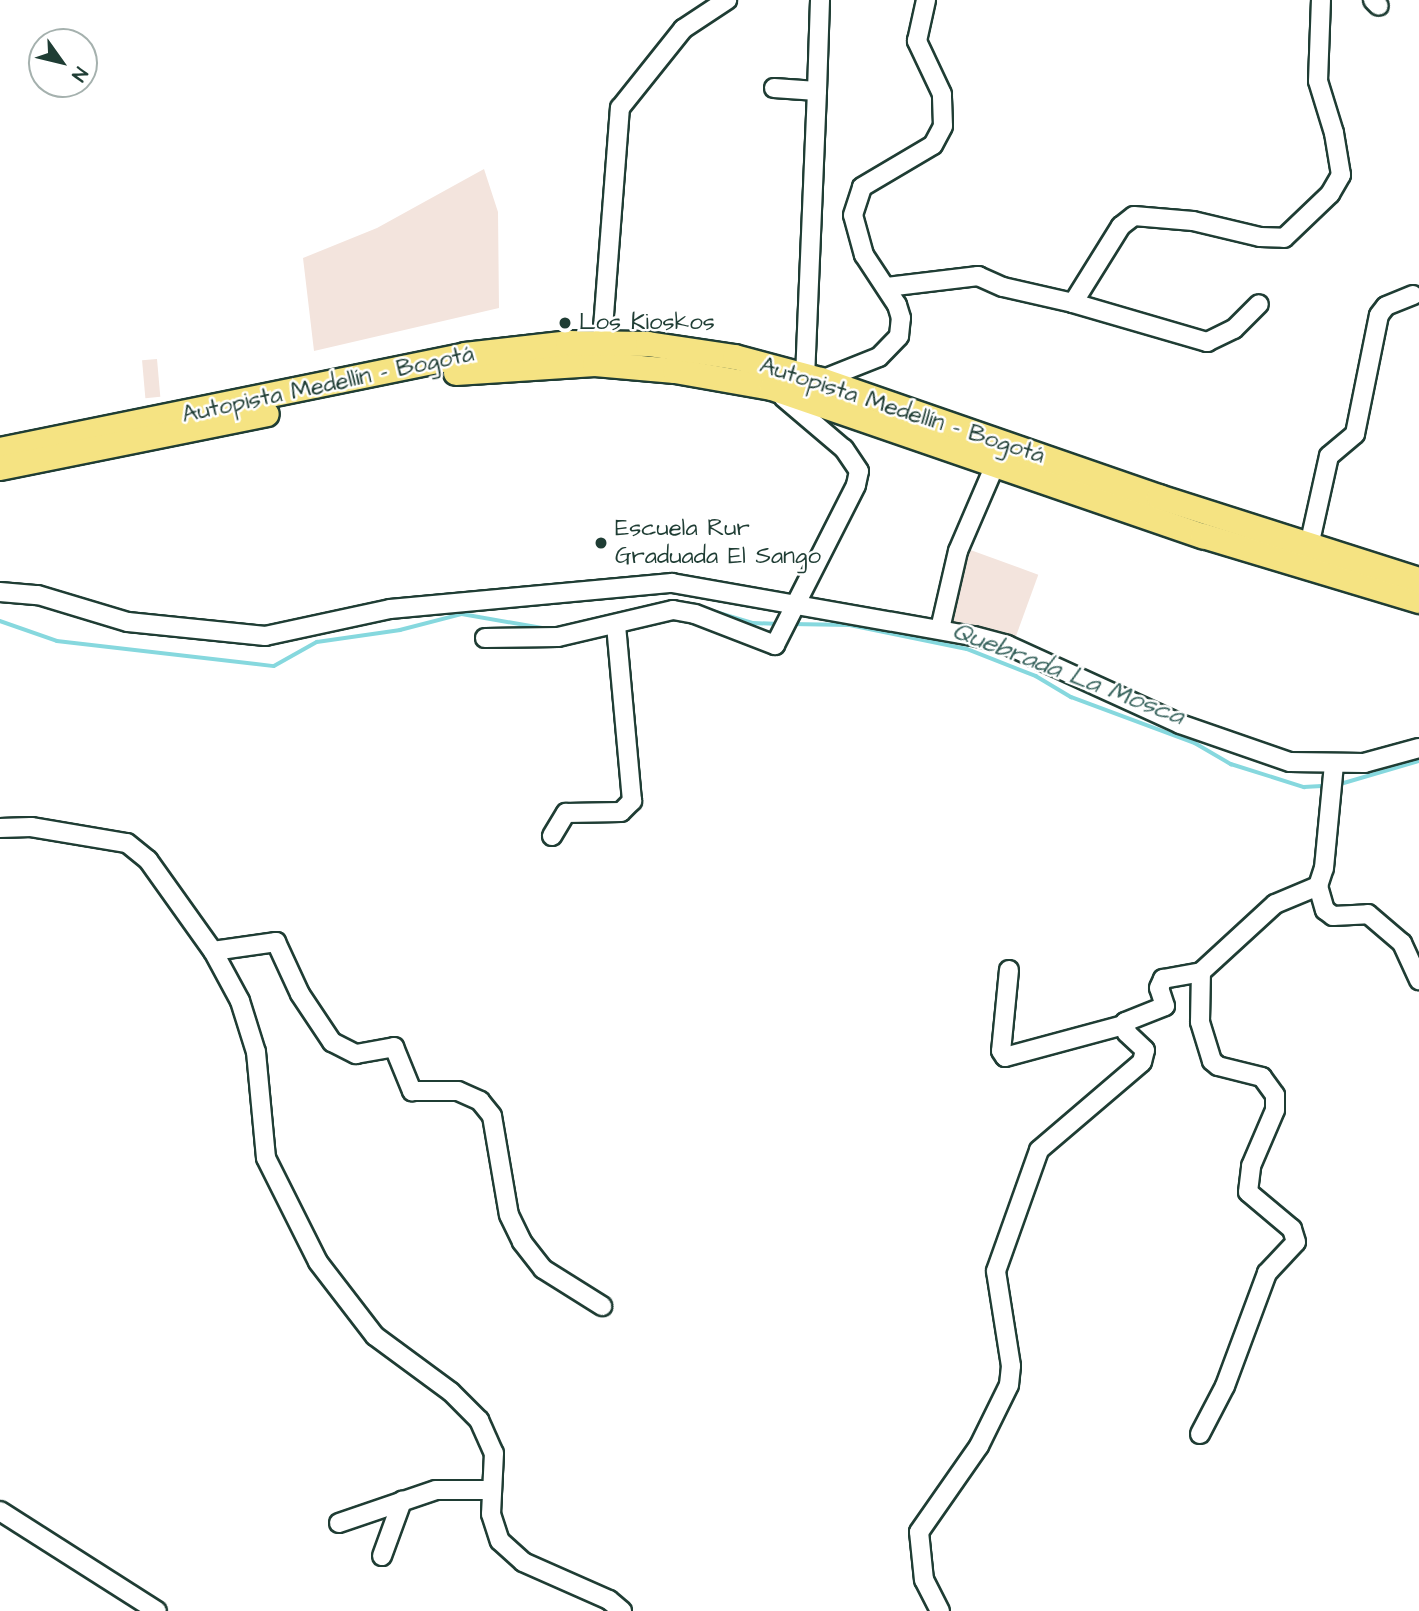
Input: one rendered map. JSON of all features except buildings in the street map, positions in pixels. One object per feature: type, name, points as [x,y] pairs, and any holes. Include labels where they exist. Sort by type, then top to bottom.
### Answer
[{"type":"highway","name":"Autopista Medellín - Bogotá","points":[[0,450],[465,355],[602,341],[691,349],[813,378],[1419,580]]},
{"type":"highway","name":"Autopista Medellín - Bogotá","points":[[0,468],[453,373],[504,367],[595,364],[675,371],[772,388],[1280,561],[1419,601]]},
{"type":"street","points":[[602,341],[620,108],[683,29],[727,0]]},
{"type":"street","points":[[820,0],[813,378],[866,364],[894,344],[901,318],[887,287],[864,255],[853,215],[862,187],[933,145],[943,126],[942,94],[917,41],[926,0]]},
{"type":"street","points":[[1073,303],[1121,226],[1134,216],[1193,221],[1277,239],[1290,234],[1330,194],[1341,175],[1334,133],[1318,81],[1321,0]]},
{"type":"street","points":[[775,88],[817,91]]},
{"type":"street","points":[[887,287],[980,276],[1003,287],[1073,303],[1207,342],[1234,329],[1259,304]]},
{"type":"street","points":[[1310,545],[1329,456],[1355,434],[1379,315],[1386,306],[1413,295]]},
{"type":"street","points":[[485,638],[558,637],[673,610],[695,614],[775,645],[856,485],[859,471],[844,449],[772,388]]},
{"type":"street","points":[[940,629],[958,551],[995,465]]},
{"type":"street","points":[[0,592],[38,595],[128,622],[264,636],[390,609],[574,594],[658,582],[786,619],[940,629],[1007,645],[1212,737],[1333,779],[1364,763],[1419,748]]},
{"type":"street","points":[[552,836],[566,813],[621,812],[632,801],[616,625]]},
{"type":"street","points":[[1333,779],[1318,886],[1325,911],[1333,916],[1368,914],[1402,943],[1419,980]]},
{"type":"street","points":[[0,828],[43,828],[127,843],[148,860],[213,951],[240,1001],[256,1052],[266,1158],[288,1207],[341,1297],[375,1336],[451,1392],[479,1420],[494,1453],[489,1490],[491,1514],[500,1541],[523,1562],[609,1600],[622,1611]]},
{"type":"street","points":[[1009,970],[1001,1051],[1005,1057],[1124,1025],[1127,1019],[1165,1006],[1159,988],[1163,979],[1201,972],[1275,904],[1318,886]]},
{"type":"street","points":[[213,951],[275,942],[300,994],[332,1042],[356,1054],[394,1047],[412,1091],[458,1091],[480,1101],[492,1116],[509,1215],[522,1242],[543,1269],[602,1306]]},
{"type":"street","points":[[1200,1433],[1225,1386],[1267,1273],[1296,1242],[1292,1229],[1248,1192],[1251,1166],[1275,1110],[1275,1095],[1262,1077],[1212,1061],[1200,1022],[1201,972]]},
{"type":"street","points":[[940,1611],[924,1580],[919,1532],[979,1446],[1009,1385],[1011,1366],[996,1282],[999,1261],[1043,1144],[1142,1062],[1144,1050],[1124,1025]]},
{"type":"street","points":[[339,1523],[436,1490],[489,1490]]},
{"type":"street","points":[[382,1556],[402,1501]]},
{"type":"street","points":[[0,1511],[157,1611]]},
{"type":"shaded area","points":[[484,169],[498,212],[499,308],[314,351],[303,258],[377,228]]},
{"type":"shaded area","points":[[157,359],[160,397],[145,398],[142,360]]},
{"type":"shaded area","points":[[965,548],[1038,575],[1011,651],[937,624]]},
{"type":"waterway","name":"Quebrada La Mosca","points":[[709,610],[753,623],[780,624]]},
{"type":"waterway","name":"Quebrada La Mosca","points":[[0,621],[57,641],[274,666],[317,642],[400,630],[462,614],[548,629]]},
{"type":"waterway","name":"Quebrada La Mosca","points":[[791,624],[850,625],[967,649],[1036,676],[1071,697],[1195,743],[1231,764],[1304,787],[1326,786]]},
{"type":"waterway","name":"Quebrada La Mosca","points":[[1337,785],[1419,761]]},
{"type":"place","name":"Los Kioskos","points":[[565,323]]},
{"type":"place","name":"Escuela Rur Graduada El Sango","points":[[601,543]]}]
